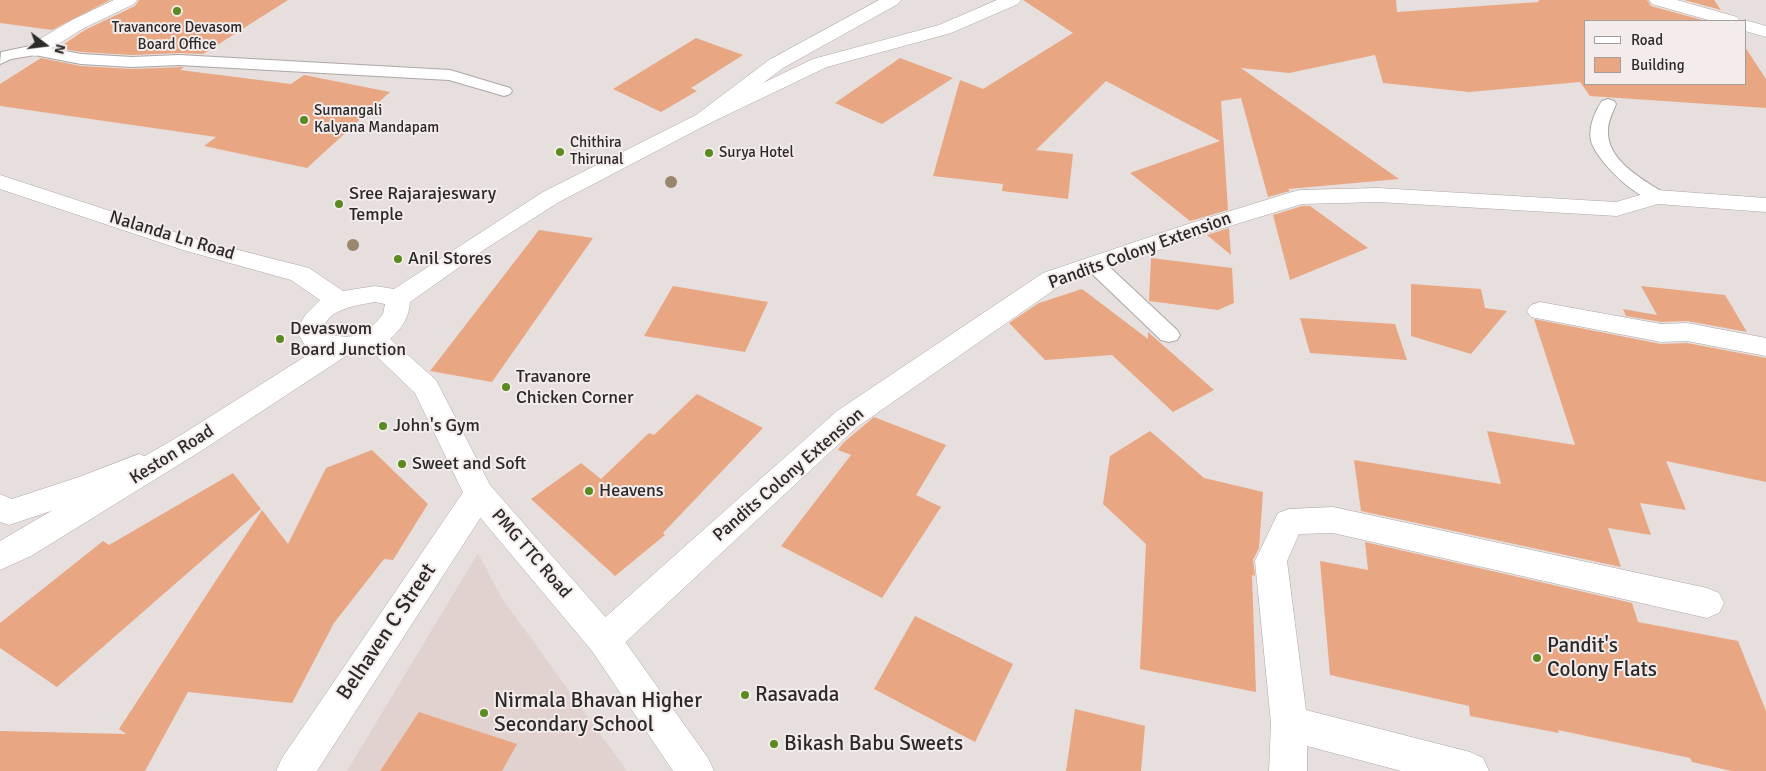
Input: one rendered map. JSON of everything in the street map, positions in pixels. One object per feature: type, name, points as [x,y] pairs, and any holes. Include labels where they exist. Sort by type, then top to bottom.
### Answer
[{"type":"street","points":[[35,50],[78,24],[128,0]]},
{"type":"street","points":[[703,118],[776,64],[892,0]]},
{"type":"street","points":[[398,298],[396,314],[389,326],[360,344],[341,347],[313,338],[309,330],[316,316],[338,300],[375,294],[398,298],[476,244],[551,197],[703,118],[820,63],[945,29],[1012,0]]},
{"type":"street","points":[[1658,0],[1728,20]]},
{"type":"street","points":[[1746,25],[1766,32]]},
{"type":"street","name":"Nalanda Ln Road","points":[[0,182],[191,244],[300,274],[338,300]]},
{"type":"street","name":"Pandits Colony Extension","points":[[604,640],[847,420],[1052,279],[1196,229],[1300,197],[1378,195],[1617,209],[1657,198],[1766,206]]},
{"type":"street","points":[[1540,311],[1661,332],[1687,332],[1766,347]]},
{"type":"street","name":"PMG TTC Road","points":[[372,338],[426,387],[479,494],[604,640],[695,771]]},
{"type":"street","name":"Keston Road","points":[[0,556],[20,547],[191,444],[325,360],[341,347]]},
{"type":"street","points":[[3,511],[131,470],[191,444]]},
{"type":"street","name":"Belhaven C Street","points":[[295,771],[479,494]]},
{"type":"street","points":[[1288,771],[1288,723],[1272,561],[1289,522],[1333,520],[1707,603]]},
{"type":"street","points":[[1288,723],[1470,771]]},
{"type":"lane","points":[[0,58],[6,55],[35,50],[81,59],[132,62],[179,60],[450,75],[504,91]]},
{"type":"lane","points":[[1608,104],[1598,131],[1602,152],[1628,177],[1657,198]]},
{"type":"lane","points":[[1094,264],[1170,335]]},
{"type":"shaded area","name":"Nirmala Bhavan Higher Secondary School","points":[[478,553],[501,597],[627,771],[347,771]]},
{"type":"building","points":[[0,0],[110,0],[52,30],[0,23]]},
{"type":"building","points":[[139,0],[288,0],[203,54],[132,55],[81,52],[58,48],[85,30],[135,6]]},
{"type":"building","points":[[1023,0],[1396,0],[1397,12],[1538,2],[1539,0],[1647,0],[1651,6],[1702,20],[1584,20],[1584,85],[1746,85],[1746,49],[1766,79],[1766,108],[1590,96],[1580,82],[1469,92],[1383,83],[1375,55],[1289,73],[1241,68],[1399,179],[1288,189],[1290,191],[1268,197],[1241,98],[1221,101],[1228,210],[1190,221],[1130,173],[1220,141],[1106,81],[1036,150],[1073,154],[1068,199],[1002,191],[1003,184],[933,176],[960,80],[983,89],[1073,33]]},
{"type":"building","points":[[1684,0],[1714,0],[1721,10]]},
{"type":"building","points":[[696,38],[743,55],[691,88],[697,91],[661,112],[613,89]]},
{"type":"building","points":[[41,58],[81,66],[132,69],[184,67],[180,70],[291,84],[304,75],[390,92],[307,168],[204,146],[216,137],[0,106],[0,84]]},
{"type":"building","points":[[900,58],[953,78],[882,124],[835,103]]},
{"type":"building","points":[[1302,206],[1310,206],[1368,248],[1290,280],[1273,215]]},
{"type":"building","points":[[1229,228],[1231,255],[1207,235]]},
{"type":"building","points":[[539,230],[593,238],[492,382],[430,371]]},
{"type":"building","points":[[1151,258],[1232,268],[1234,303],[1218,310],[1149,301]]},
{"type":"building","points":[[1411,284],[1481,289],[1485,308],[1507,311],[1471,354],[1411,336]]},
{"type":"building","points":[[673,286],[768,302],[745,352],[644,336]]},
{"type":"building","points":[[1641,286],[1725,295],[1747,332],[1687,321],[1661,322],[1626,316],[1623,309],[1657,315]]},
{"type":"building","points":[[1082,289],[1148,339],[1148,332],[1214,390],[1173,412],[1112,355],[1045,360],[1009,323],[1039,303]]},
{"type":"building","points":[[1300,318],[1395,324],[1407,360],[1310,353]]},
{"type":"building","points":[[1534,319],[1661,344],[1687,343],[1766,358],[1766,482],[1666,461],[1686,510],[1640,503],[1651,535],[1608,528],[1621,567],[1361,511],[1354,460],[1501,484],[1487,431],[1575,445]]},
{"type":"building","points":[[697,394],[763,428],[663,533],[665,535],[615,576],[531,499],[581,463],[601,479],[649,433],[654,435]]},
{"type":"building","points":[[874,417],[946,445],[916,495],[941,507],[882,598],[781,546],[851,455],[838,450],[843,443]]},
{"type":"building","points":[[1150,431],[1204,478],[1263,492],[1259,548],[1253,560],[1255,576],[1252,575],[1256,692],[1140,669],[1146,544],[1103,504],[1110,456]]},
{"type":"building","points":[[372,450],[428,504],[393,560],[384,559],[334,623],[292,703],[188,692],[145,771],[0,771],[0,731],[126,734],[119,729],[262,510],[288,544],[326,468]]},
{"type":"building","points":[[233,473],[261,509],[57,687],[0,648],[0,623],[103,541],[109,545]]},
{"type":"building","name":"Pandit's Colony Flats","points":[[1365,542],[1632,603],[1638,622],[1738,641],[1766,711],[1766,771],[1732,771],[1692,762],[1690,758],[1558,730],[1559,733],[1470,716],[1469,706],[1330,675],[1320,561],[1368,570]]},
{"type":"building","points":[[915,616],[1013,664],[975,742],[874,689]]},
{"type":"building","points":[[1075,709],[1145,726],[1141,771],[1066,771]]},
{"type":"building","points":[[419,712],[517,744],[502,771],[380,771]]},
{"type":"place","name":"Travancore Devasom Board Office","points":[[177,11]]},
{"type":"place","name":"Sumangali Kalyana Mandapam","points":[[304,120]]},
{"type":"place","name":"Chithira Thirunal","points":[[560,152]]},
{"type":"place","name":"Surya Hotel","points":[[709,153]]},
{"type":"place","name":"Sree Rajarajeswary Temple","points":[[339,204]]},
{"type":"place","name":"Anil Stores","points":[[398,259]]},
{"type":"place","name":"Devaswom Board Junction","points":[[280,339]]},
{"type":"place","name":"Travanore Chicken Corner","points":[[506,387]]},
{"type":"place","name":"John's Gym","points":[[383,426]]},
{"type":"place","name":"Sweet and Soft","points":[[402,464]]},
{"type":"place","name":"Heavens","points":[[589,491]]},
{"type":"place","name":"Pandit's Colony Flats","points":[[1537,658]]},
{"type":"place","name":"Rasavada","points":[[745,695]]},
{"type":"place","name":"Nirmala Bhavan Higher Secondary School","points":[[484,713]]},
{"type":"place","name":"Bikash Babu Sweets","points":[[774,744]]}]
